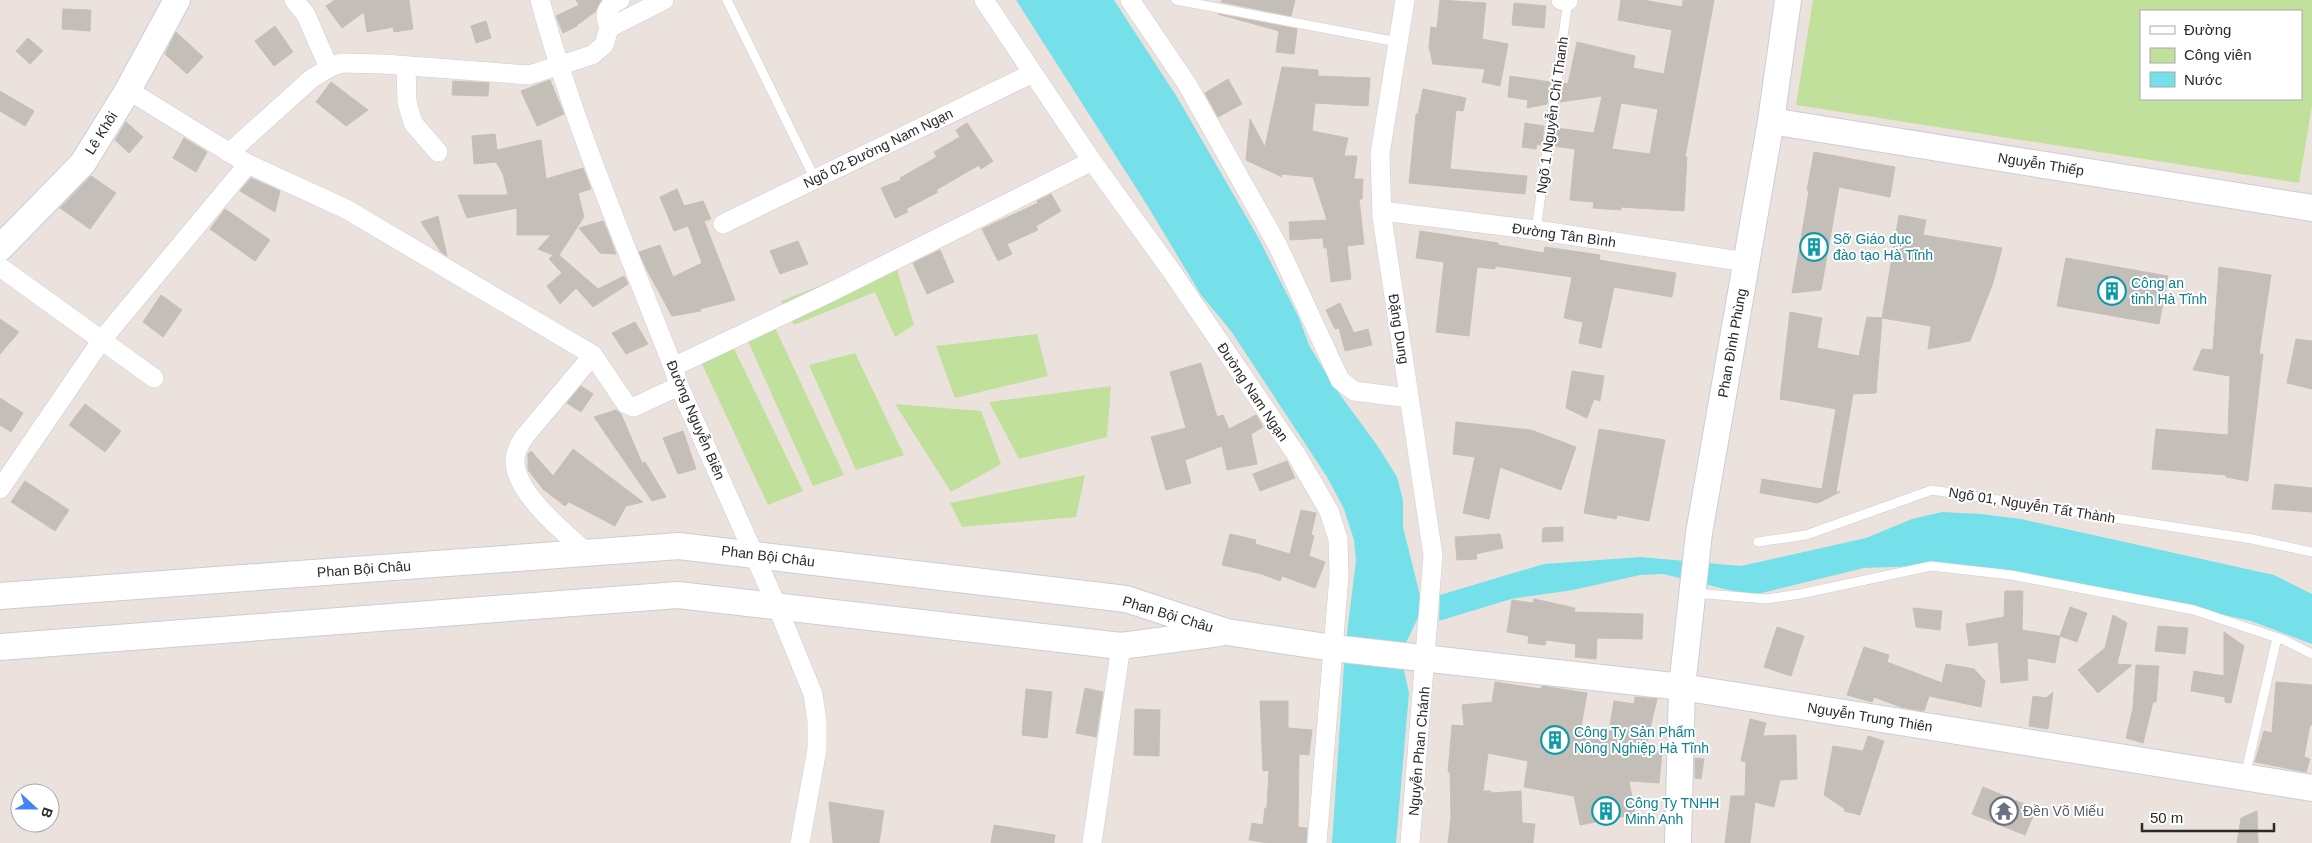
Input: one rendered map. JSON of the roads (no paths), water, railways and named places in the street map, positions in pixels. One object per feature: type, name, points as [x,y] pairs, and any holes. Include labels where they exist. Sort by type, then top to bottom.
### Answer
[{"type":"street","name":"Lê Khôi","points":[[0,248],[82,162],[128,90],[177,0]]},
{"type":"street","points":[[294,0],[306,15],[329,68]]},
{"type":"street","name":"Đường Nguyễn Biên","points":[[540,0],[559,65],[588,150],[679,386],[777,606],[813,694],[817,722],[817,749],[800,843]]},
{"type":"street","points":[[229,153],[311,79],[341,63],[530,75],[592,55],[604,46],[608,28],[604,18],[606,11],[609,6],[620,0]]},
{"type":"street","points":[[608,28],[664,0]]},
{"type":"street","name":"Đường Nam Ngạn","points":[[984,0],[1092,161],[1170,269],[1285,438],[1329,511],[1338,539],[1339,576],[1317,843]]},
{"type":"street","points":[[1130,0],[1186,84],[1278,246],[1340,380],[1354,391],[1409,398]]},
{"type":"street","name":"Đặng Dung","points":[[1405,0],[1380,154],[1382,211],[1433,556],[1427,658]]},
{"type":"street","name":"Phan Đình Phùng","points":[[1678,843],[1682,687],[1696,557],[1771,121],[1788,0]]},
{"type":"street","points":[[406,66],[407,102],[413,123],[438,152]]},
{"type":"street","name":"Ngõ 02 Đường Nam Ngạn","points":[[723,224],[1032,73]]},
{"type":"street","points":[[128,90],[248,164],[346,209],[593,355],[626,404],[634,407],[679,386]]},
{"type":"street","name":"Nguyễn Thiếp","points":[[1771,121],[2312,208]]},
{"type":"street","points":[[673,367],[833,292],[1092,161]]},
{"type":"street","points":[[0,489],[101,341],[248,164]]},
{"type":"street","name":"Đường Tân Bình","points":[[1382,211],[1536,230],[1746,262]]},
{"type":"street","points":[[0,267],[154,378]]},
{"type":"street","points":[[586,552],[530,496],[521,483],[515,462],[517,450],[525,436],[593,355]]},
{"type":"street","name":"Phan Bội Châu","points":[[0,596],[679,546],[1126,599],[1227,632]]},
{"type":"street","name":"Phan Bội Châu","points":[[0,647],[678,595],[1121,646],[1227,632]]},
{"type":"street","name":"Nguyễn Trung Thiên","points":[[1227,632],[1334,648],[1682,687],[2312,788]]},
{"type":"street","points":[[1092,843],[1121,646]]},
{"type":"street","name":"Nguyễn Phan Chánh","points":[[1410,843],[1427,658]]},
{"type":"lane","points":[[727,0],[815,179]]},
{"type":"lane","points":[[1176,0],[1397,42]]},
{"type":"lane","name":"Ngõ 1 Nguyễn Chí Thanh","points":[[1536,230],[1565,0]]},
{"type":"lane","name":"Ngõ 01, Nguyễn Tất Thành","points":[[1758,542],[1806,535],[1932,490],[2243,538],[2312,552]]},
{"type":"lane","points":[[1692,589],[1766,599],[1800,594],[1931,566],[2011,575],[2194,610],[2277,638],[2312,654]]},
{"type":"lane","points":[[2244,778],[2277,638]]},
{"type":"water","points":[[1016,0],[1114,0],[1177,97],[1258,237],[1299,318],[1309,345],[1333,385],[1379,448],[1397,477],[1403,500],[1403,527],[1423,607],[1405,645],[1402,661],[1409,693],[1396,843],[1332,843],[1345,650],[1356,560],[1354,540],[1344,509],[1327,477],[1231,331],[1201,295],[1147,205]]},
{"type":"water","points":[[1942,512],[2021,519],[2274,575],[2312,594],[2312,644],[2251,621],[2126,593],[1948,565],[1864,568],[1757,594],[1733,591],[1663,574],[1640,575],[1573,590],[1511,599],[1439,621],[1440,595],[1544,564],[1640,557],[1741,566],[1866,538],[1912,519]]},
{"type":"place","name":"Sỡ Giáo dục đào tạo Hà Tĩnh","points":[[1814,247]]},
{"type":"place","name":"Công an tỉnh Hà Tĩnh","points":[[2112,291]]},
{"type":"place","name":"Công Ty Sản Phẩm Nông Nghiệp Hà Tĩnh","points":[[1555,740]]},
{"type":"place","name":"Công Ty TNHH Minh Anh","points":[[1606,811]]},
{"type":"place","name":"Đền Võ Miếu","points":[[2004,811]]}]
